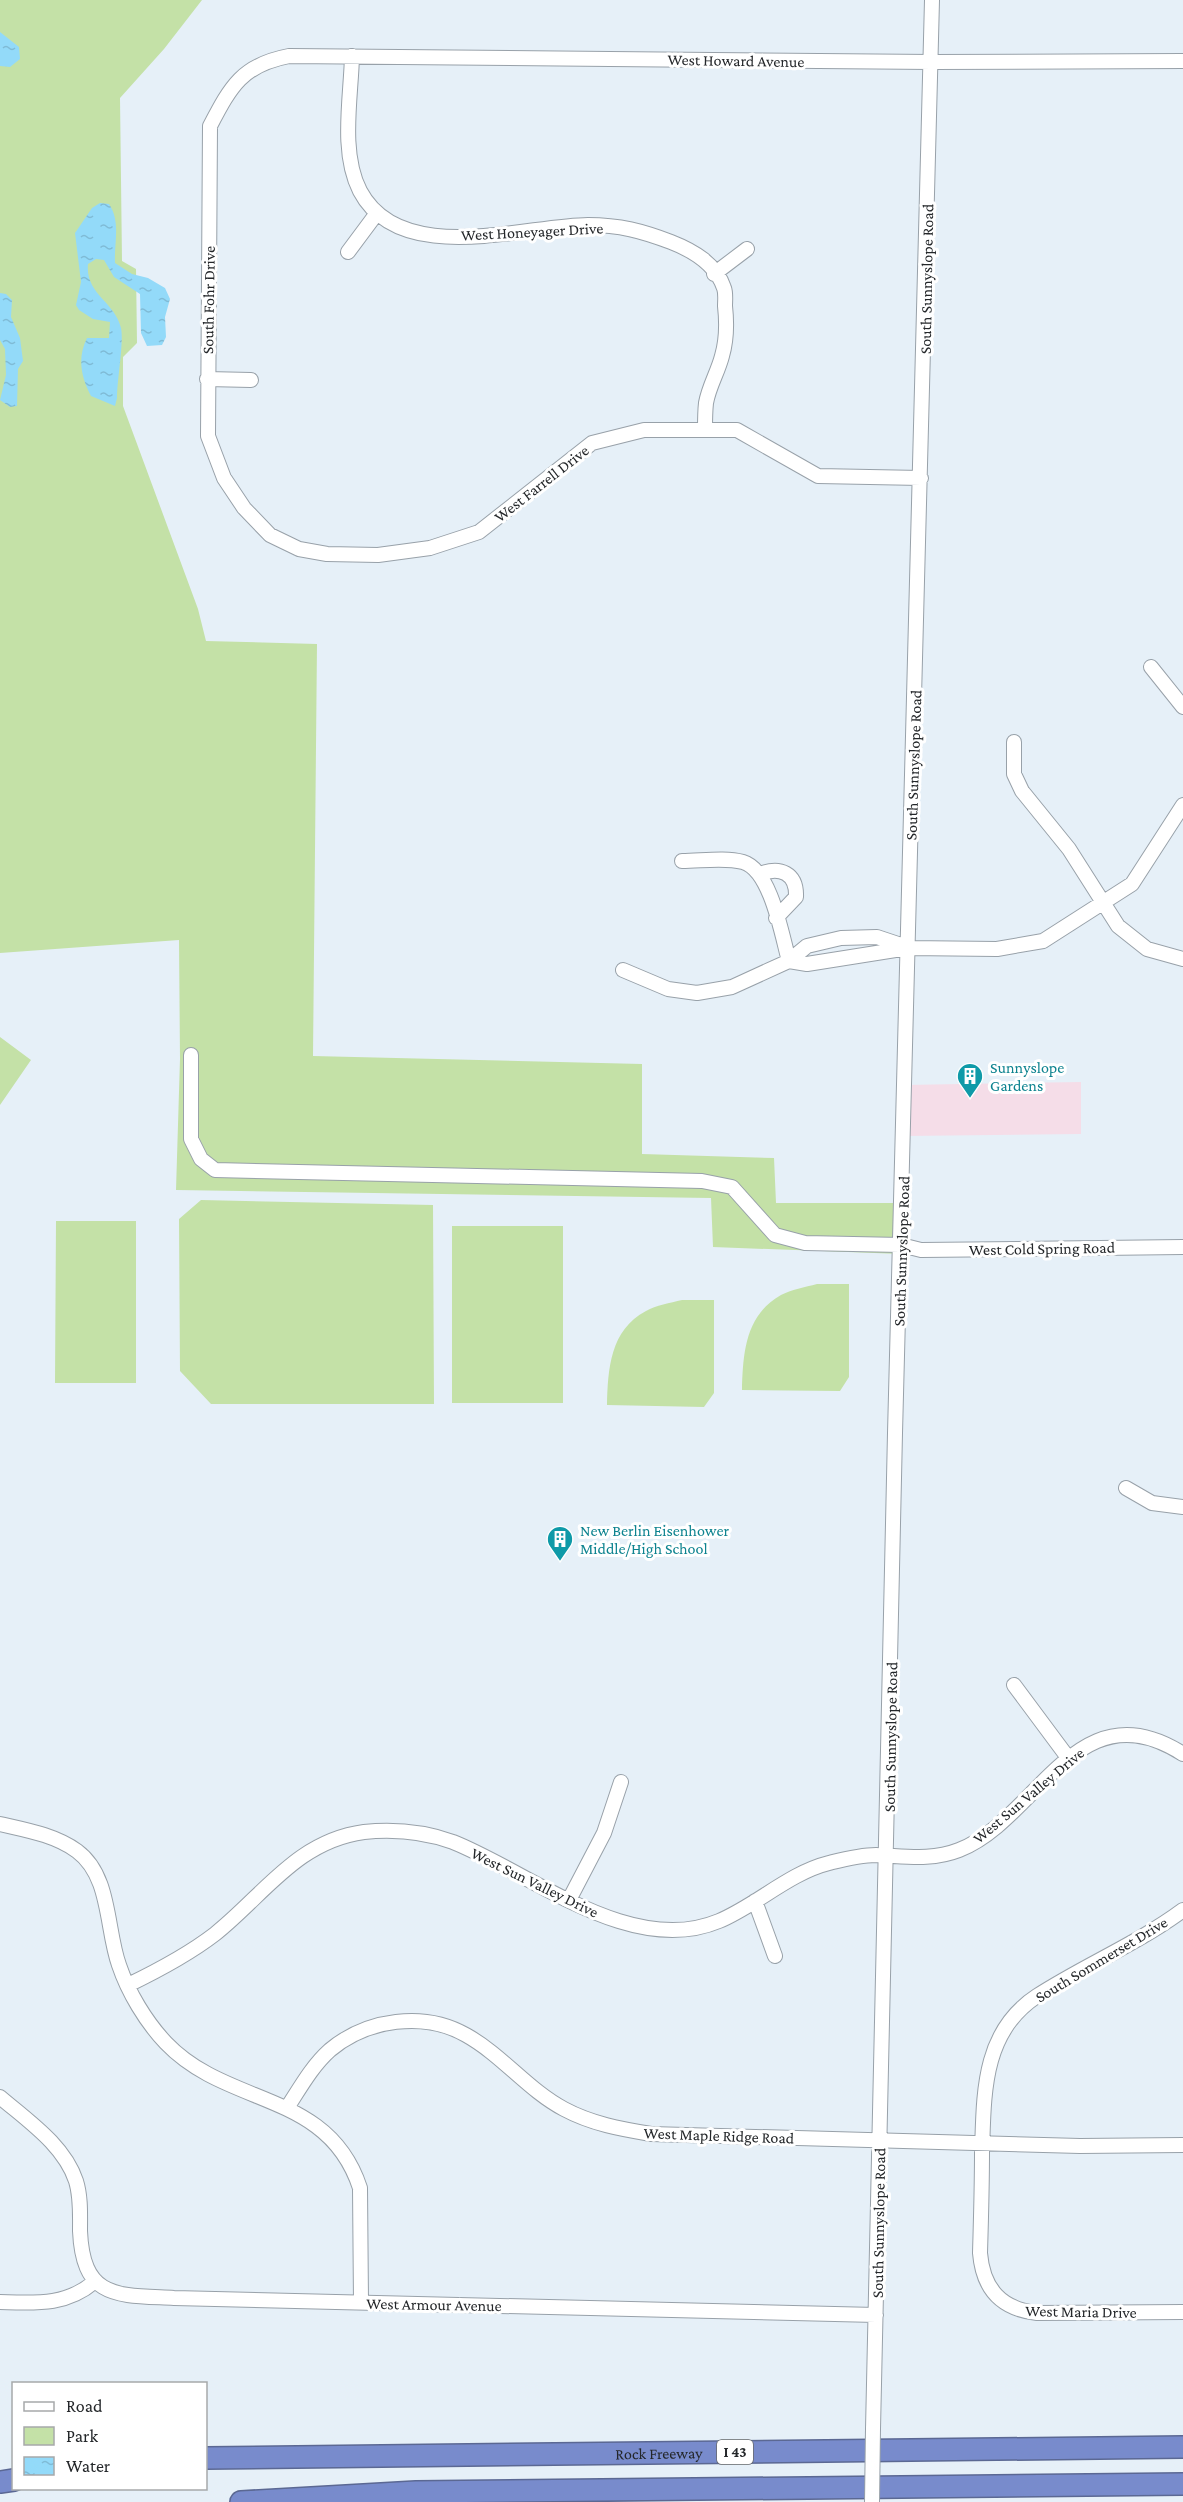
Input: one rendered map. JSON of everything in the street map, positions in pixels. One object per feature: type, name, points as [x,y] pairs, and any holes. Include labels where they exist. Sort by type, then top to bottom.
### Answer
[{"type":"highway","name":"Rock Freeway","points":[[207,2458],[1183,2447]]},
{"type":"highway","name":"I 43","points":[[241,2502],[416,2492],[1183,2484]]},
{"type":"street","name":"South Sunnyslope Road","points":[[872,2502],[932,0]]},
{"type":"street","name":"West Howard Avenue","points":[[289,56],[932,62],[1183,61]]},
{"type":"street","name":"South Fohr Drive","points":[[289,56],[267,60],[245,73],[228,91],[210,126],[208,436],[224,478],[244,508],[270,535],[298,549]]},
{"type":"street","name":"West Honeyager Drive","points":[[352,56],[349,144],[353,170],[360,192],[377,213],[399,227],[421,235],[520,234],[587,225],[634,228],[679,245],[706,260],[724,288],[727,330],[722,357],[706,402],[705,430]]},
{"type":"street","points":[[348,252],[377,213]]},
{"type":"street","points":[[714,274],[747,249]]},
{"type":"street","points":[[207,379],[251,380]]},
{"type":"street","name":"West Farrell Drive","points":[[298,549],[327,554],[378,555],[430,548],[479,532],[592,443],[644,430],[737,430],[818,476],[921,478]]},
{"type":"street","points":[[1151,667],[1183,707]]},
{"type":"street","points":[[1014,742],[1013,767],[1017,782],[1069,849],[1118,926],[1136,943],[1158,954],[1183,959]]},
{"type":"street","points":[[623,970],[668,989],[697,993],[732,987],[789,961],[807,946],[841,938],[877,937],[908,948],[975,950],[1030,944],[1056,934],[1104,904],[1137,879],[1183,805]]},
{"type":"street","points":[[682,861],[744,862],[760,874],[789,961]]},
{"type":"street","points":[[760,874],[771,869],[783,871],[792,876],[796,887],[796,897],[776,918]]},
{"type":"street","name":"West Cold Spring Road","points":[[191,1055],[191,1139],[201,1159],[215,1170],[702,1181],[732,1187],[775,1235],[804,1243],[901,1245],[921,1250],[1183,1247]]},
{"type":"street","points":[[1126,1488],[1152,1503],[1183,1507]]},
{"type":"street","points":[[1014,1685],[1069,1759]]},
{"type":"street","name":"West Sun Valley Drive","points":[[128,1985],[213,1936],[294,1860],[343,1837],[364,1833],[400,1832],[442,1839],[475,1852],[569,1900],[629,1923],[681,1930],[719,1921],[818,1866],[858,1856],[937,1856],[966,1847],[987,1833],[1069,1759],[1100,1740],[1125,1735],[1160,1741],[1183,1754]]},
{"type":"street","points":[[569,1900],[604,1833],[621,1782]]},
{"type":"street","points":[[0,1824],[52,1838],[77,1851],[90,1863],[102,1892],[117,1959],[128,1985],[157,2033],[183,2058],[202,2072],[287,2108],[313,2122],[341,2149],[355,2173],[360,2188],[361,2302]]},
{"type":"street","points":[[755,1901],[775,1956]]},
{"type":"street","name":"South Sommerset Drive","points":[[983,2144],[986,2072],[991,2055],[1007,2025],[1035,1997],[1138,1941],[1183,1910]]},
{"type":"street","name":"West Maple Ridge Road","points":[[287,2108],[314,2067],[342,2041],[384,2023],[411,2021],[433,2022],[467,2035],[562,2108],[601,2125],[651,2134],[983,2144],[1183,2145]]},
{"type":"street","points":[[0,2097],[51,2141],[71,2170],[79,2194],[84,2260],[94,2282],[76,2295],[52,2302],[0,2302]]},
{"type":"street","points":[[983,2144],[981,2265],[984,2278],[996,2297],[987,2308]]},
{"type":"street","name":"West Armour Avenue","points":[[94,2282],[102,2288],[134,2296],[876,2315]]},
{"type":"street","name":"West Maria Drive","points":[[996,2297],[1016,2309],[1037,2313],[1183,2312]]},
{"type":"shaded area","points":[[1081,1082],[1081,1134],[904,1136],[905,1085]]},
{"type":"green space","points":[[0,0],[202,0],[164,49],[120,98],[122,261],[136,269],[137,343],[123,357],[123,406],[198,609],[206,641],[317,644],[313,1056],[642,1064],[642,1154],[774,1158],[776,1203],[902,1203],[901,1254],[713,1247],[711,1198],[176,1190],[180,1059],[179,940],[0,953]]},
{"type":"green space","points":[[0,1037],[31,1060],[0,1105]]},
{"type":"green space","points":[[201,1200],[433,1205],[434,1404],[211,1404],[180,1371],[179,1219]]},
{"type":"green space","points":[[56,1221],[136,1221],[136,1383],[55,1383]]},
{"type":"green space","points":[[452,1226],[563,1226],[563,1403],[452,1403]]},
{"type":"green space","points":[[817,1284],[849,1284],[849,1377],[840,1391],[742,1390],[743,1363],[748,1336],[760,1313],[781,1295]]},
{"type":"green space","points":[[682,1300],[714,1300],[714,1393],[704,1407],[607,1405],[610,1364],[618,1340],[625,1329],[634,1319],[650,1309]]},
{"type":"water","points":[[0,32],[19,47],[20,59],[10,67],[0,66]]},
{"type":"water","points":[[100,203],[109,204],[115,218],[115,263],[132,274],[148,278],[165,288],[170,299],[165,317],[166,337],[162,345],[147,346],[141,333],[140,294],[114,277],[104,260],[96,259],[88,264],[91,283],[113,311],[121,328],[121,352],[115,406],[91,396],[85,382],[81,360],[87,338],[109,338],[110,322],[93,319],[79,310],[76,305],[81,282],[75,233],[92,208]]},
{"type":"water","points":[[0,293],[6,294],[12,300],[11,317],[20,338],[23,361],[18,369],[17,406],[10,407],[0,400],[6,375],[5,349],[0,340]]},
{"type":"place","name":"Sunnyslope Gardens","points":[[970,1099]]},
{"type":"place","name":"New Berlin Eisenhower Middle/High School","points":[[560,1562]]}]
